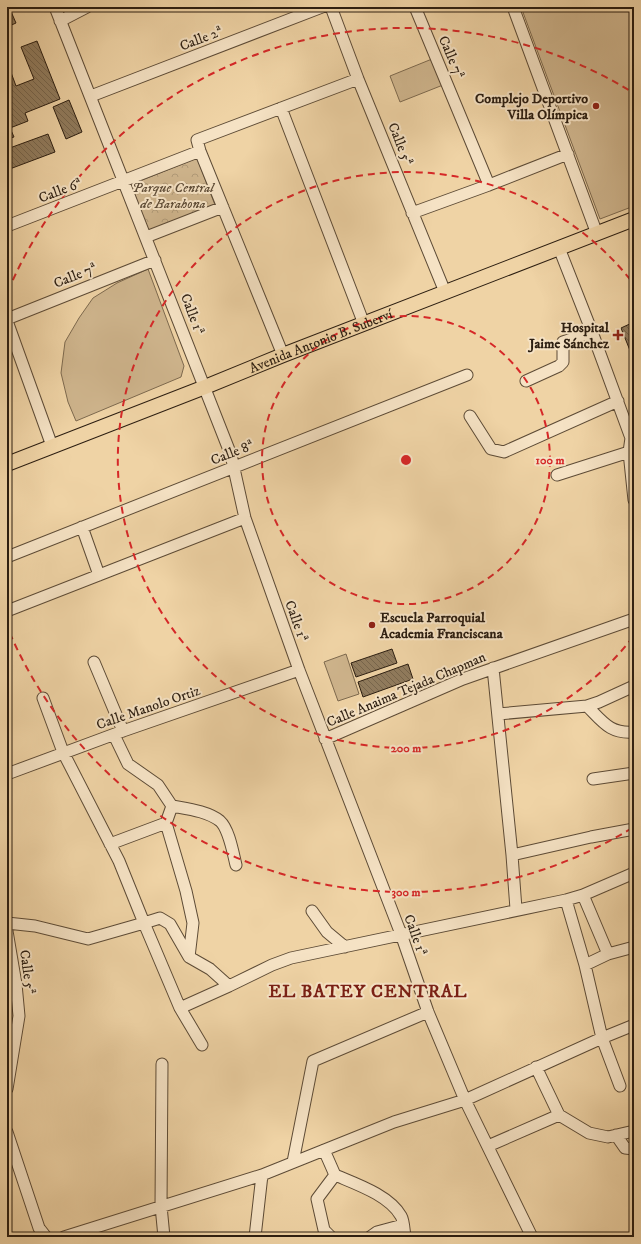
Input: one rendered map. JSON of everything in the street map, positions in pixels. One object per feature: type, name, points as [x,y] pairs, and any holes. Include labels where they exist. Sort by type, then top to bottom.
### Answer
[{"type":"main road","name":"Avenida Antonio B. Suberví","points":[[7,464],[634,219]]},
{"type":"street","name":"Calle 1ª","points":[[55,7],[231,455],[245,518],[299,670],[401,934],[428,1012],[465,1100],[532,1237]]},
{"type":"street","points":[[60,21],[87,7]]},
{"type":"street","name":"Calle 2ª","points":[[91,96],[322,7]]},
{"type":"street","name":"Calle 5ª","points":[[331,7],[358,79],[445,292]]},
{"type":"street","name":"Calle 7ª","points":[[415,7],[489,185]]},
{"type":"street","points":[[513,7],[597,234]]},
{"type":"street","points":[[283,355],[200,151],[197,140],[358,79]]},
{"type":"street","points":[[281,108],[364,324]]},
{"type":"street","name":"Calle 6ª","points":[[7,226],[124,182],[200,151]]},
{"type":"street","points":[[412,213],[568,154]]},
{"type":"street","points":[[146,237],[223,207]]},
{"type":"street","points":[[559,248],[631,438],[629,452],[634,500]]},
{"type":"street","name":"Calle 7ª","points":[[7,320],[155,260]]},
{"type":"street","points":[[7,320],[52,446]]},
{"type":"street","points":[[526,380],[559,366],[563,362],[563,342],[592,332]]},
{"type":"street","name":"Calle 8ª","points":[[7,557],[467,375]]},
{"type":"street","points":[[470,416],[491,449],[504,452],[618,401]]},
{"type":"street","points":[[557,474],[629,452]]},
{"type":"street","points":[[7,611],[245,518]]},
{"type":"street","points":[[82,527],[99,575]]},
{"type":"street","name":"Calle Anaima Tejada Chapman","points":[[325,739],[463,679],[634,619]]},
{"type":"street","points":[[94,662],[119,733],[128,764],[158,785],[172,806],[204,813],[220,822],[228,835],[236,865]]},
{"type":"street","points":[[493,668],[516,909]]},
{"type":"street","name":"Calle Manolo Ortiz","points":[[7,774],[63,752],[299,670]]},
{"type":"street","points":[[498,714],[587,706],[634,686]]},
{"type":"street","points":[[43,698],[63,752],[119,861],[180,1008],[202,1045]]},
{"type":"street","points":[[587,706],[609,728],[625,733],[634,732]]},
{"type":"street","points":[[593,779],[634,773]]},
{"type":"street","points":[[172,806],[166,823],[186,891],[193,923],[189,957]]},
{"type":"street","points":[[110,844],[166,823]]},
{"type":"street","points":[[512,855],[634,829]]},
{"type":"street","points":[[180,1008],[272,965],[291,958],[430,929],[516,909],[566,900],[583,895],[634,873]]},
{"type":"street","points":[[583,895],[608,954]]},
{"type":"street","points":[[566,900],[585,965],[602,1038],[620,1086]]},
{"type":"street","points":[[312,911],[327,932],[346,947]]},
{"type":"street","points":[[7,923],[35,926],[88,939],[160,918],[170,924],[189,957],[210,969],[229,986]]},
{"type":"street","name":"Calle 5ª","points":[[7,930],[16,984],[19,1016],[7,1089]]},
{"type":"street","points":[[585,965],[608,954],[634,947]]},
{"type":"street","points":[[294,1162],[313,1061],[428,1012]]},
{"type":"street","points":[[64,1237],[262,1175],[394,1122],[465,1100],[536,1067],[634,1025]]},
{"type":"street","points":[[162,1064],[161,1206],[164,1237]]},
{"type":"street","points":[[536,1067],[559,1115],[589,1133],[608,1137],[634,1131]]},
{"type":"street","points":[[488,1146],[559,1115]]},
{"type":"street","points":[[7,1132],[37,1232],[46,1237]]},
{"type":"street","points":[[616,1135],[624,1148],[634,1149]]},
{"type":"street","points":[[324,1150],[335,1175],[386,1200],[402,1216],[406,1237]]},
{"type":"street","points":[[255,1237],[262,1175]]},
{"type":"street","points":[[330,1237],[324,1230],[317,1198],[335,1175]]},
{"type":"street","points":[[370,1237],[377,1232],[403,1224]]},
{"type":"green space","name":"Complejo Deportivo Villa Olímpica","points":[[521,7],[634,7],[634,206],[600,219]]},
{"type":"green space","points":[[432,59],[443,85],[400,102],[390,76]]},
{"type":"green space","name":"Parque Central de Barahona","points":[[197,158],[215,205],[149,231],[130,185]]},
{"type":"green space","points":[[148,269],[184,366],[181,377],[76,421],[68,402],[61,373],[65,342],[93,298],[117,283]]},
{"type":"green space","points":[[346,654],[359,694],[338,701],[324,662]]},
{"type":"building","points":[[7,7],[9,7],[16,23],[7,27]]},
{"type":"building","points":[[37,41],[60,99],[25,113],[28,121],[10,128],[14,137],[7,139],[7,67],[9,67],[16,86],[34,79],[21,47]]},
{"type":"building","points":[[69,100],[82,132],[66,139],[53,107]]},
{"type":"building","points":[[48,134],[55,152],[7,170],[7,149]]},
{"type":"building","points":[[634,322],[634,352],[631,353],[621,328]]},
{"type":"building","points":[[392,649],[397,663],[356,677],[351,663]]},
{"type":"building","points":[[408,664],[413,679],[363,697],[358,682]]},
{"type":"place","name":"Complejo Deportivo Villa Olímpica","points":[[596,106]]},
{"type":"place","name":"Hospital Jaime Sánchez","points":[[618,335]]},
{"type":"place","name":"Escuela Parroquial Academia Franciscana","points":[[372,625]]},
{"type":"district","name":"EL BATEY CENTRAL","points":[[368,991]]}]
